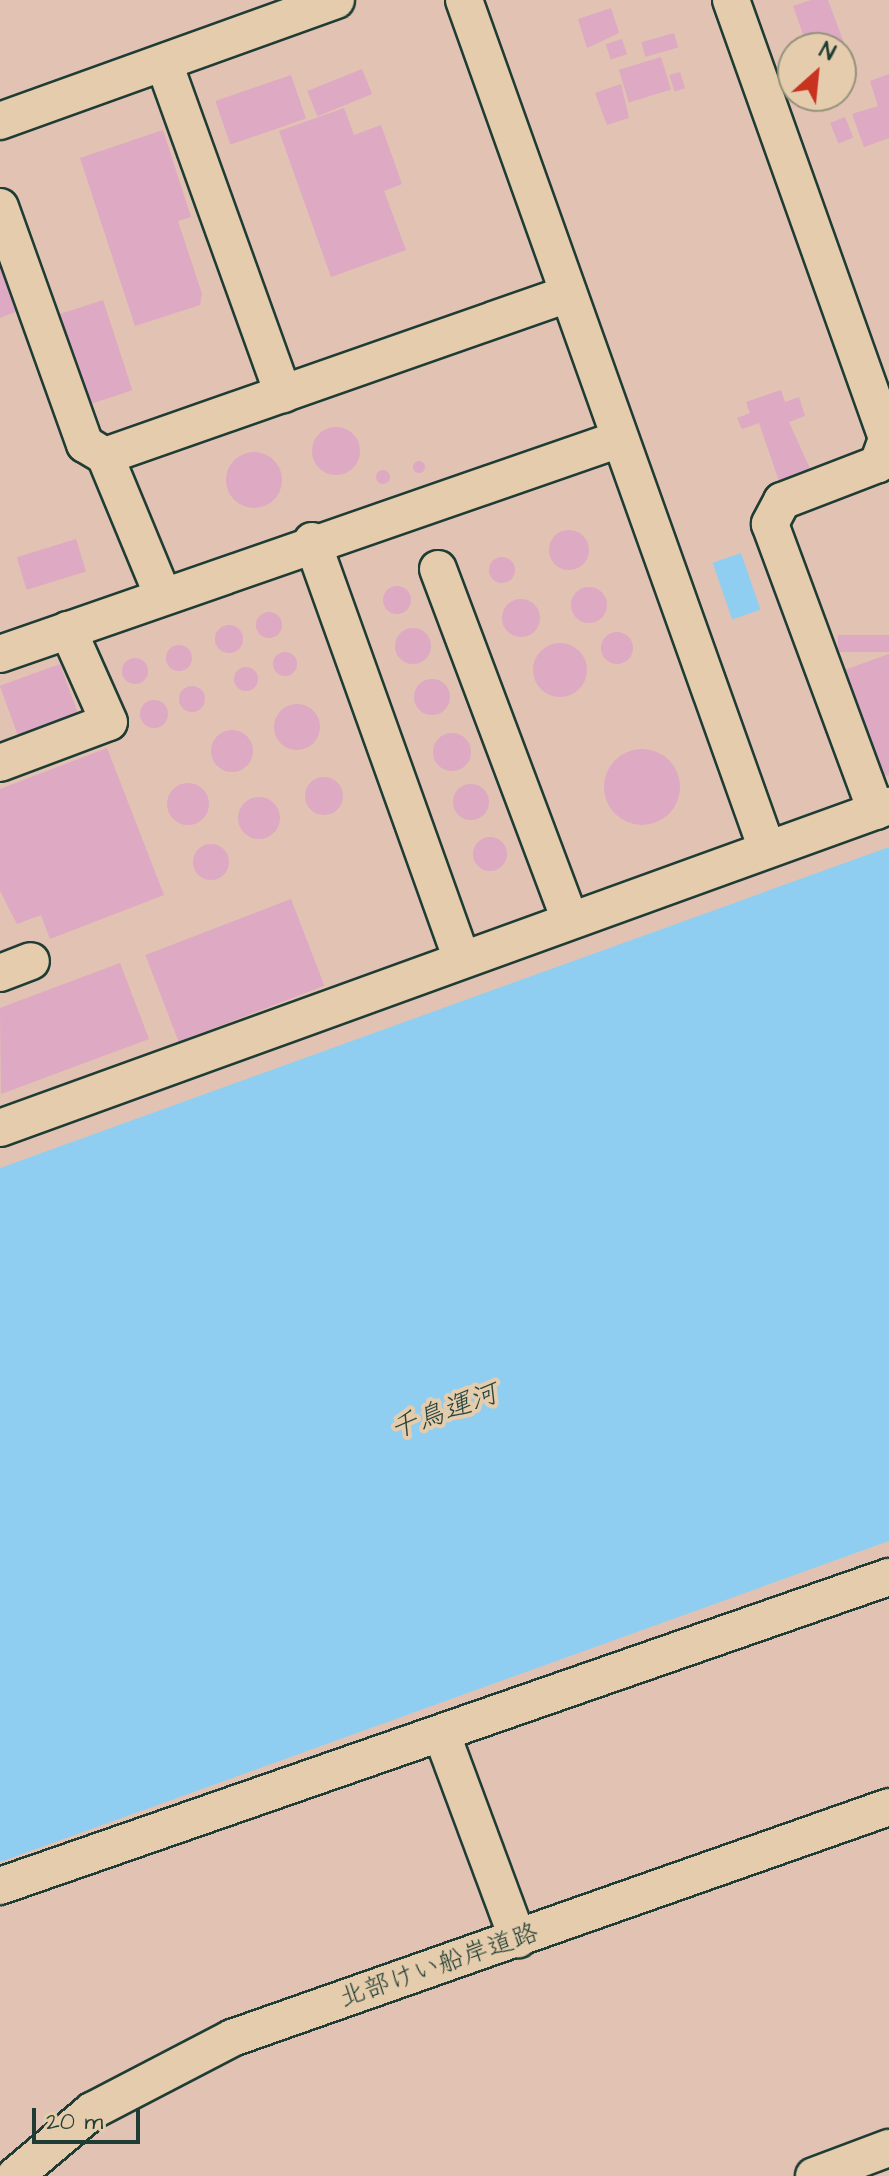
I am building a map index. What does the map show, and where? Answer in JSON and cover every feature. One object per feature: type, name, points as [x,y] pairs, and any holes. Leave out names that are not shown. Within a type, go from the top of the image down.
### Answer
[{"type":"street","points":[[0,121],[336,0]]},
{"type":"street","points":[[464,0],[767,849]]},
{"type":"street","points":[[0,1128],[883,808],[770,524],[782,501],[878,464],[887,439],[731,0]]},
{"type":"street","points":[[164,63],[283,394]]},
{"type":"street","points":[[0,207],[85,444],[105,456],[163,596]]},
{"type":"street","points":[[105,456],[568,294]]},
{"type":"street","points":[[0,654],[312,541],[619,439]]},
{"type":"street","points":[[312,541],[462,959]]},
{"type":"street","points":[[438,569],[570,920]]},
{"type":"street","points":[[0,763],[109,722],[68,630]]},
{"type":"street","points":[[0,1886],[442,1735],[889,1577]]},
{"type":"street","points":[[442,1735],[518,1939]]},
{"type":"street","name":"北部けい船岸道路","points":[[15,2176],[92,2111],[232,2038],[889,1807]]},
{"type":"street","points":[[814,2176],[889,2148]]},
{"type":"shaded area","points":[[0,0],[889,0],[889,847],[0,1168]]},
{"type":"shaded area","points":[[889,1541],[889,2176],[0,2176],[0,1862]]},
{"type":"water","points":[[741,553],[761,610],[732,619],[713,563]]},
{"type":"water","name":"千鳥運河","points":[[889,847],[889,1541],[0,1862],[0,1168]]},
{"type":"building","points":[[811,0],[828,0],[840,32],[802,32],[793,6]]},
{"type":"building","points":[[611,8],[619,33],[587,48],[578,19]]},
{"type":"building","points":[[674,33],[678,47],[645,57],[641,42]]},
{"type":"building","points":[[622,39],[627,54],[611,59],[606,44]]},
{"type":"building","points":[[661,57],[671,90],[629,102],[619,70]]},
{"type":"building","points":[[362,69],[372,94],[317,116],[307,91]]},
{"type":"building","points":[[680,72],[685,88],[674,91],[669,75]]},
{"type":"building","points":[[889,74],[889,138],[864,147],[852,114],[878,106],[870,81]]},
{"type":"building","points":[[291,75],[306,118],[230,145],[215,101]]},
{"type":"building","points":[[621,84],[629,118],[607,125],[595,93]]},
{"type":"building","points":[[344,108],[354,135],[381,125],[402,184],[384,191],[406,250],[331,277],[279,131]]},
{"type":"building","points":[[845,117],[853,137],[838,143],[830,123]]},
{"type":"building","points":[[163,130],[191,217],[178,221],[202,294],[200,305],[135,326],[80,158]]},
{"type":"building","points":[[0,263],[18,311],[0,318]]},
{"type":"building","points":[[103,300],[132,390],[86,405],[56,315]]},
{"type":"building","points":[[781,390],[785,402],[799,397],[805,416],[789,422],[812,473],[780,484],[759,423],[742,429],[737,418],[750,413],[746,402]]},
{"type":"building","points":[[336,427],[353,434],[360,451],[353,468],[336,475],[319,468],[312,451],[319,434]]},
{"type":"building","points":[[254,452],[273,461],[282,480],[273,499],[254,508],[235,499],[226,480],[235,461]]},
{"type":"building","points":[[419,461],[425,467],[419,473],[413,467]]},
{"type":"building","points":[[383,470],[390,477],[383,484],[376,477]]},
{"type":"building","points":[[569,530],[583,536],[589,550],[583,564],[569,570],[555,564],[549,550],[555,536]]},
{"type":"building","points":[[76,539],[86,572],[27,590],[17,557]]},
{"type":"building","points":[[502,557],[511,561],[515,570],[511,579],[502,583],[493,579],[489,570],[493,561]]},
{"type":"building","points":[[397,586],[407,590],[411,600],[407,610],[397,614],[387,610],[383,600],[387,590]]},
{"type":"building","points":[[589,587],[602,592],[607,605],[602,618],[589,623],[576,618],[571,605],[576,592]]},
{"type":"building","points":[[521,599],[534,605],[540,618],[534,631],[521,637],[508,631],[502,618],[508,605]]},
{"type":"building","points":[[269,612],[278,616],[282,625],[278,634],[269,638],[260,634],[256,625],[260,616]]},
{"type":"building","points":[[229,625],[239,629],[243,639],[239,649],[229,653],[219,649],[215,639],[219,629]]},
{"type":"building","points":[[413,628],[426,633],[431,646],[426,659],[413,664],[400,659],[395,646],[400,633]]},
{"type":"building","points":[[617,632],[628,637],[633,648],[628,659],[617,664],[606,659],[601,648],[606,637]]},
{"type":"building","points":[[838,635],[889,635],[889,652],[838,652]]},
{"type":"building","points":[[560,643],[571,645],[579,651],[585,659],[585,681],[579,689],[571,695],[560,697],[549,695],[541,689],[535,681],[533,670],[535,659],[541,651],[549,645]]},
{"type":"building","points":[[179,645],[188,649],[192,658],[188,667],[179,671],[170,667],[166,658],[170,649]]},
{"type":"building","points":[[285,652],[293,656],[297,664],[293,672],[285,676],[277,672],[273,664],[277,656]]},
{"type":"building","points":[[889,654],[889,775],[885,776],[839,672]]},
{"type":"building","points":[[135,658],[144,662],[148,671],[144,680],[135,684],[126,680],[122,671],[126,662]]},
{"type":"building","points":[[60,664],[78,714],[18,736],[0,686]]},
{"type":"building","points":[[246,667],[255,670],[258,679],[255,688],[246,691],[237,688],[234,679],[237,670]]},
{"type":"building","points":[[432,679],[444,685],[450,697],[444,709],[432,715],[420,709],[414,697],[420,685]]},
{"type":"building","points":[[192,686],[201,690],[205,699],[201,708],[192,712],[183,708],[179,699],[183,690]]},
{"type":"building","points":[[154,700],[164,704],[168,714],[164,724],[154,728],[144,724],[140,714],[144,704]]},
{"type":"building","points":[[297,704],[313,711],[320,727],[313,743],[297,750],[281,743],[274,727],[281,711]]},
{"type":"building","points":[[232,730],[247,736],[253,751],[247,766],[232,772],[217,766],[211,751],[217,736]]},
{"type":"building","points":[[452,733],[465,739],[471,752],[465,765],[452,771],[439,765],[433,752],[439,739]]},
{"type":"building","points":[[107,748],[164,895],[50,939],[41,915],[17,924],[0,891],[0,789]]},
{"type":"building","points":[[642,749],[657,752],[669,760],[677,772],[680,787],[677,802],[669,814],[657,822],[642,825],[627,822],[615,814],[607,802],[604,787],[607,772],[615,760],[627,752]]},
{"type":"building","points":[[324,777],[338,782],[343,796],[338,810],[324,815],[310,810],[305,796],[310,782]]},
{"type":"building","points":[[188,783],[203,789],[209,804],[203,819],[188,825],[173,819],[167,804],[173,789]]},
{"type":"building","points":[[471,784],[484,789],[489,802],[484,815],[471,820],[458,815],[453,802],[458,789]]},
{"type":"building","points":[[259,797],[274,803],[280,818],[274,833],[259,839],[244,833],[238,818],[244,803]]},
{"type":"building","points":[[490,837],[502,842],[507,854],[502,866],[490,871],[478,866],[473,854],[478,842]]},
{"type":"building","points":[[211,844],[224,849],[229,862],[224,875],[211,880],[198,875],[193,862],[198,849]]},
{"type":"building","points":[[291,899],[324,986],[179,1042],[145,955]]},
{"type":"building","points":[[120,963],[149,1039],[1,1094],[0,1008]]}]
